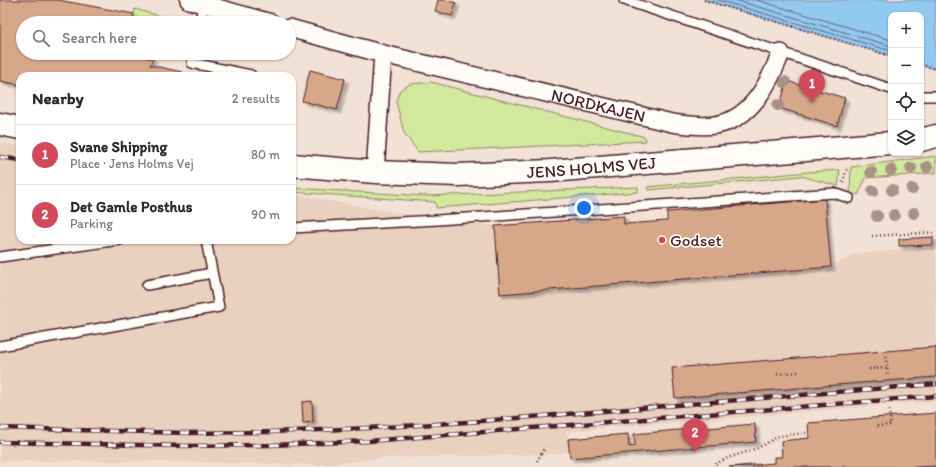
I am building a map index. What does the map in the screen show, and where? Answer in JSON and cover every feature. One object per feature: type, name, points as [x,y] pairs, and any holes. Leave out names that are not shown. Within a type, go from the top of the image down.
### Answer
[{"type":"main road","points":[[0,124],[16,127]]},
{"type":"main road","points":[[924,139],[936,136]]},
{"type":"main road","name":"JENS HOLMS VEJ","points":[[296,165],[375,172],[458,174],[550,171],[888,143]]},
{"type":"street","points":[[196,2],[246,16]]},
{"type":"street","name":"NORDKAJEN","points":[[296,30],[383,54],[672,123],[699,126],[716,125],[743,114],[760,95],[774,71],[781,53]]},
{"type":"street","points":[[375,172],[378,155],[383,54]]},
{"type":"lane","points":[[624,0],[888,88]]},
{"type":"lane","points":[[196,2],[199,16]]},
{"type":"lane","points":[[193,60],[192,63],[236,72]]},
{"type":"lane","points":[[924,96],[936,96]]},
{"type":"lane","points":[[296,228],[453,219],[834,193],[849,198]]},
{"type":"lane","points":[[0,256],[90,244]]},
{"type":"lane","points":[[0,346],[219,307],[207,244]]},
{"type":"lane","points":[[147,285],[212,274]]},
{"type":"path","points":[[704,0],[888,55]]},
{"type":"path","points":[[924,66],[936,69]]},
{"type":"path","points":[[838,194],[855,146]]},
{"type":"path","points":[[872,236],[936,232]]},
{"type":"path","points":[[886,357],[888,376]]},
{"type":"path","points":[[869,369],[887,368]]},
{"type":"path","points":[[777,374],[798,372]]},
{"type":"path","points":[[877,426],[891,425],[889,410]]},
{"type":"path","points":[[713,467],[717,463],[728,458],[758,448],[779,436],[806,433]]},
{"type":"path","points":[[537,461],[545,447]]},
{"type":"shaded area","points":[[0,143],[16,145],[16,244],[296,244],[296,195],[437,220],[495,226],[500,294],[831,267],[855,254],[936,247],[936,401],[567,431],[569,452],[557,454],[385,458],[319,465],[131,461],[0,461]]},
{"type":"green space","points":[[135,9],[160,16],[134,16]]},
{"type":"green space","points":[[431,82],[645,137],[646,141],[418,152],[404,133],[396,101],[400,90],[410,84]]},
{"type":"green space","points":[[936,156],[936,173],[866,178],[858,195],[850,193],[851,167]]},
{"type":"green space","points":[[840,170],[838,186],[801,176],[648,190],[647,187],[808,172]]},
{"type":"green space","points":[[638,187],[638,192],[436,208],[435,202],[296,192],[296,188],[427,196]]},
{"type":"water","points":[[704,0],[936,0],[936,69],[924,66],[924,12],[888,12],[888,55]]},
{"type":"building","points":[[0,0],[58,0],[134,14],[134,16],[16,16],[16,60],[153,60],[150,65],[182,72],[16,72],[16,84],[0,81]]},
{"type":"building","points":[[438,0],[446,0],[456,3],[452,16],[435,11]]},
{"type":"building","points":[[310,70],[345,79],[337,110],[302,101]]},
{"type":"building","points":[[787,81],[845,98],[837,126],[779,108]]},
{"type":"building","name":"Godset","points":[[825,199],[831,267],[500,294],[495,226],[624,216],[624,224],[667,221],[667,212]]},
{"type":"building","points":[[933,237],[933,245],[899,246],[899,239]]},
{"type":"building","points":[[936,347],[936,377],[675,398],[672,368]]},
{"type":"building","points":[[312,401],[313,422],[303,423],[302,402]]},
{"type":"building","points":[[936,413],[936,466],[729,467],[774,463],[774,457],[782,457],[781,441],[809,438],[808,423]]},
{"type":"building","points":[[755,424],[756,442],[570,458],[568,439],[628,434],[629,447],[635,446],[634,434],[689,429],[690,442],[696,441],[695,429]]},
{"type":"railway","points":[[0,157],[16,159]]},
{"type":"railway","points":[[0,428],[187,433],[271,432],[369,428],[468,422],[936,384]]},
{"type":"railway","points":[[0,442],[187,446],[271,445],[369,441],[936,396]]},
{"type":"place","name":"Svane Shipping","points":[[812,103]]},
{"type":"place","name":"Godset","points":[[662,240]]},
{"type":"place","name":"Det Gamle Posthus","points":[[695,452]]}]
